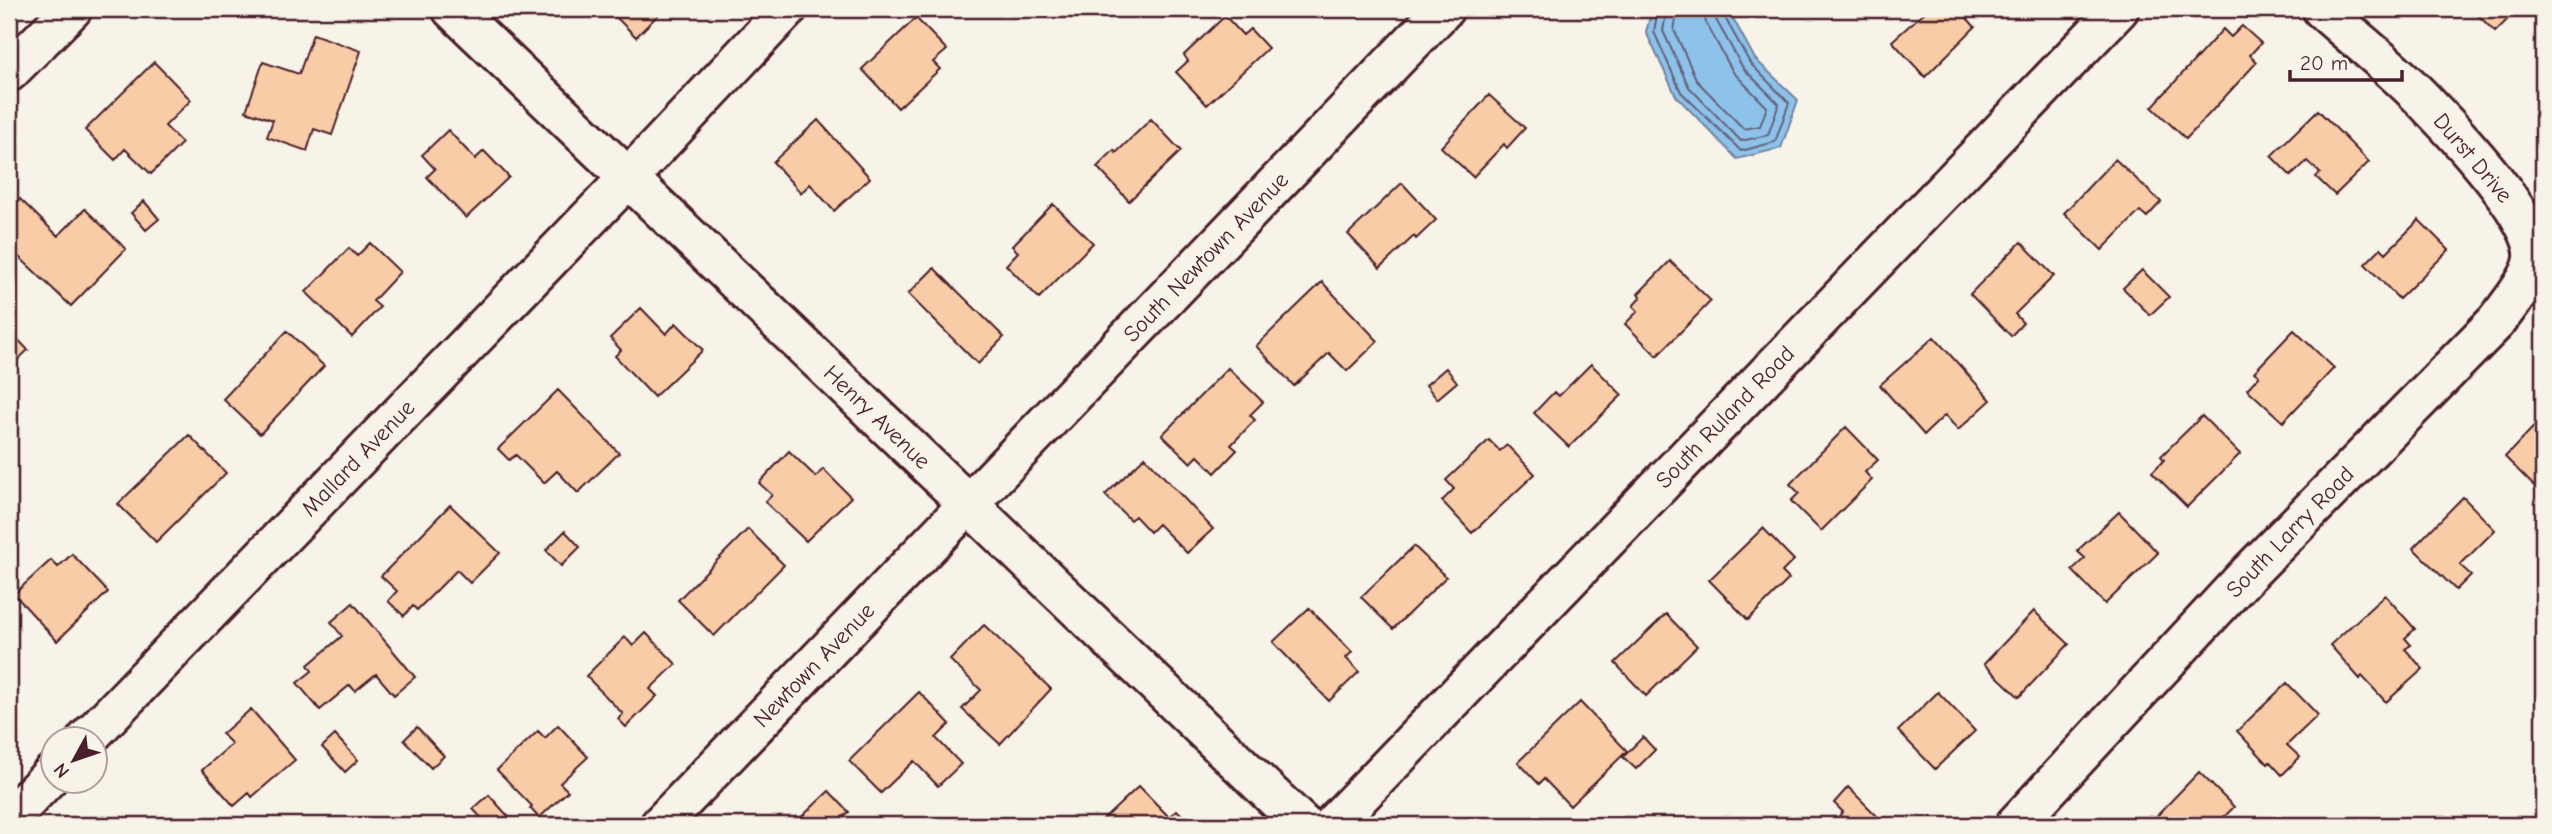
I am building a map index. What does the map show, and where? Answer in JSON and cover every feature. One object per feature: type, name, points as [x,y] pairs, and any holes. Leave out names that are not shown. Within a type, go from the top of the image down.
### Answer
[{"type":"street","points":[[9,72],[72,9]]},
{"type":"street","name":"Henry Avenue","points":[[452,9],[1303,825]]},
{"type":"street","name":"Mallard Avenue","points":[[100,726],[629,177],[787,9]]},
{"type":"street","name":"South Newtown Avenue","points":[[968,504],[1444,9]]},
{"type":"street","name":"South Ruland Road","points":[[1332,825],[2119,9]]},
{"type":"street","name":"Durst Drive","points":[[2322,9],[2428,104],[2498,185],[2527,226]]},
{"type":"street","name":"South Larry Road","points":[[2015,825],[2247,575],[2497,322],[2521,289],[2534,258],[2527,226]]},
{"type":"street","name":"Newtown Avenue","points":[[660,825],[968,504]]},
{"type":"street","points":[[9,819],[38,789]]},
{"type":"water","points":[[1652,9],[1728,9],[1755,59],[1798,100],[1781,148],[1737,159],[1676,96],[1646,32]]},
{"type":"building","points":[[608,9],[664,9],[636,37]]},
{"type":"building","points":[[1928,9],[1959,9],[1975,27],[1925,77],[1892,41]]},
{"type":"building","points":[[2472,9],[2518,9],[2495,32]]},
{"type":"building","points":[[1225,16],[1243,35],[1250,29],[1268,48],[1207,105],[1176,72],[1188,61],[1184,55]]},
{"type":"building","points":[[916,18],[947,50],[933,62],[940,69],[898,108],[862,69]]},
{"type":"building","points":[[2242,26],[2261,43],[2250,55],[2257,62],[2186,139],[2152,107],[2223,29],[2231,37]]},
{"type":"building","points":[[313,34],[361,51],[332,135],[314,129],[307,151],[267,137],[273,120],[246,111],[263,62],[299,74]]},
{"type":"building","points":[[154,62],[191,100],[165,126],[182,143],[151,174],[125,149],[115,160],[85,130]]},
{"type":"building","points":[[1489,95],[1525,128],[1507,148],[1504,144],[1473,177],[1441,147]]},
{"type":"building","points":[[2318,110],[2369,162],[2335,195],[2316,177],[2320,173],[2307,161],[2291,176],[2271,156]]},
{"type":"building","points":[[1151,119],[1181,151],[1129,201],[1097,167],[1114,150],[1116,153]]},
{"type":"building","points":[[818,120],[870,178],[834,211],[810,184],[801,193],[773,162]]},
{"type":"building","points":[[448,130],[475,159],[484,151],[509,177],[466,218],[427,177],[435,169],[422,155]]},
{"type":"building","points":[[2115,159],[2161,202],[2147,217],[2140,211],[2102,250],[2064,213]]},
{"type":"building","points":[[1402,183],[1436,220],[1416,239],[1414,236],[1380,268],[1348,234]]},
{"type":"building","points":[[20,199],[58,236],[85,209],[126,249],[71,306],[18,256],[14,261],[9,256],[9,211]]},
{"type":"building","points":[[144,201],[159,219],[146,230],[131,213]]},
{"type":"building","points":[[1053,204],[1093,243],[1039,298],[1006,265],[1018,252],[1012,246]]},
{"type":"building","points":[[2419,220],[2449,250],[2399,299],[2365,264],[2381,248],[2386,253]]},
{"type":"building","points":[[2021,242],[2054,276],[2015,314],[2023,323],[2011,336],[1970,294]]},
{"type":"building","points":[[370,243],[400,272],[373,301],[380,307],[352,337],[306,292],[349,248],[357,256]]},
{"type":"building","points":[[1670,261],[1711,301],[1657,356],[1625,324],[1638,311],[1633,306],[1641,297],[1638,294]]},
{"type":"building","points":[[934,268],[1004,337],[978,364],[908,294]]},
{"type":"building","points":[[2142,270],[2169,297],[2150,315],[2123,288]]},
{"type":"building","points":[[1322,282],[1378,341],[1347,371],[1329,353],[1294,386],[1256,346]]},
{"type":"building","points":[[641,308],[666,334],[676,323],[703,350],[654,397],[615,356],[621,350],[610,338]]},
{"type":"building","points":[[9,330],[28,350],[9,368]]},
{"type":"building","points":[[2294,330],[2334,368],[2283,422],[2247,389],[2259,376],[2254,372]]},
{"type":"building","points":[[287,331],[324,366],[260,434],[223,399]]},
{"type":"building","points":[[1934,337],[1991,400],[1958,430],[1945,415],[1924,435],[1880,385]]},
{"type":"building","points":[[1591,364],[1622,395],[1569,447],[1534,413],[1554,392],[1559,396]]},
{"type":"building","points":[[1228,368],[1263,402],[1250,415],[1255,420],[1231,445],[1237,450],[1215,473],[1198,456],[1191,463],[1162,435]]},
{"type":"building","points":[[1446,368],[1457,382],[1437,399],[1426,385]]},
{"type":"building","points":[[558,390],[619,453],[578,493],[557,471],[544,483],[516,455],[509,460],[498,449]]},
{"type":"building","points":[[2202,416],[2240,454],[2187,507],[2152,472],[2164,460],[2161,456]]},
{"type":"building","points":[[2543,417],[2543,492],[2542,494],[2505,457]]},
{"type":"building","points":[[1846,427],[1878,460],[1865,472],[1872,480],[1821,531],[1791,501],[1799,493],[1790,484]]},
{"type":"building","points":[[189,435],[226,473],[156,542],[118,504]]},
{"type":"building","points":[[1489,440],[1500,451],[1507,445],[1535,474],[1472,533],[1442,501],[1454,489],[1446,480]]},
{"type":"building","points":[[789,451],[816,477],[823,469],[851,497],[806,541],[765,502],[772,495],[759,483]]},
{"type":"building","points":[[1145,457],[1213,529],[1187,553],[1158,524],[1150,532],[1135,516],[1130,520],[1105,495]]},
{"type":"building","points":[[2463,497],[2495,530],[2460,565],[2471,575],[2456,590],[2413,548]]},
{"type":"building","points":[[450,505],[500,553],[470,583],[457,570],[417,610],[413,606],[404,616],[388,601],[397,591],[381,576]]},
{"type":"building","points":[[2119,512],[2158,553],[2105,604],[2072,570],[2085,558],[2077,551]]},
{"type":"building","points":[[1763,528],[1794,560],[1782,572],[1789,579],[1748,620],[1709,580]]},
{"type":"building","points":[[748,529],[784,565],[714,636],[678,600]]},
{"type":"building","points":[[565,531],[580,547],[561,566],[546,550]]},
{"type":"building","points":[[1414,546],[1446,577],[1393,629],[1361,597]]},
{"type":"building","points":[[72,554],[108,592],[57,641],[14,594],[51,560],[58,567]]},
{"type":"building","points":[[2385,595],[2415,629],[2405,638],[2411,645],[2405,649],[2423,669],[2386,702],[2362,676],[2360,679],[2330,645]]},
{"type":"building","points":[[353,603],[415,677],[394,695],[376,674],[355,691],[350,685],[320,710],[297,683],[312,671],[308,665],[342,636],[331,622]]},
{"type":"building","points":[[1309,608],[1352,652],[1346,658],[1359,672],[1329,701],[1273,642]]},
{"type":"building","points":[[2034,611],[2069,644],[2019,697],[1984,664]]},
{"type":"building","points":[[1666,614],[1697,646],[1646,696],[1615,663]]},
{"type":"building","points":[[984,625],[1051,689],[1000,744],[962,709],[981,690],[950,660]]},
{"type":"building","points":[[646,633],[676,664],[650,689],[657,696],[626,727],[618,719],[623,714],[586,676],[625,637],[633,646]]},
{"type":"building","points":[[2287,683],[2318,715],[2287,745],[2300,757],[2282,775],[2237,731]]},
{"type":"building","points":[[919,692],[950,724],[936,738],[961,764],[938,786],[914,761],[881,793],[849,761]]},
{"type":"building","points":[[1938,692],[1975,731],[1935,769],[1898,731]]},
{"type":"building","points":[[1580,702],[1627,751],[1570,806],[1544,779],[1539,784],[1518,762]]},
{"type":"building","points":[[251,709],[295,760],[252,797],[249,793],[234,806],[202,770],[232,744],[222,734]]},
{"type":"building","points":[[558,725],[588,757],[560,783],[568,791],[539,818],[530,808],[532,806],[497,770],[538,731],[545,738]]},
{"type":"building","points":[[417,727],[444,756],[431,768],[404,740]]},
{"type":"building","points":[[335,735],[358,760],[345,772],[322,747]]},
{"type":"building","points":[[1643,737],[1655,750],[1636,769],[1623,757]]},
{"type":"building","points":[[2199,772],[2234,807],[2216,825],[2148,825]]},
{"type":"building","points":[[1139,786],[1169,817],[1177,810],[1192,825],[1110,825],[1104,819]]},
{"type":"building","points":[[1848,787],[1886,825],[1831,825],[1843,812],[1834,803]]},
{"type":"building","points":[[829,791],[849,812],[841,819],[847,825],[793,825]]},
{"type":"building","points":[[489,795],[514,825],[488,825],[473,809]]}]
